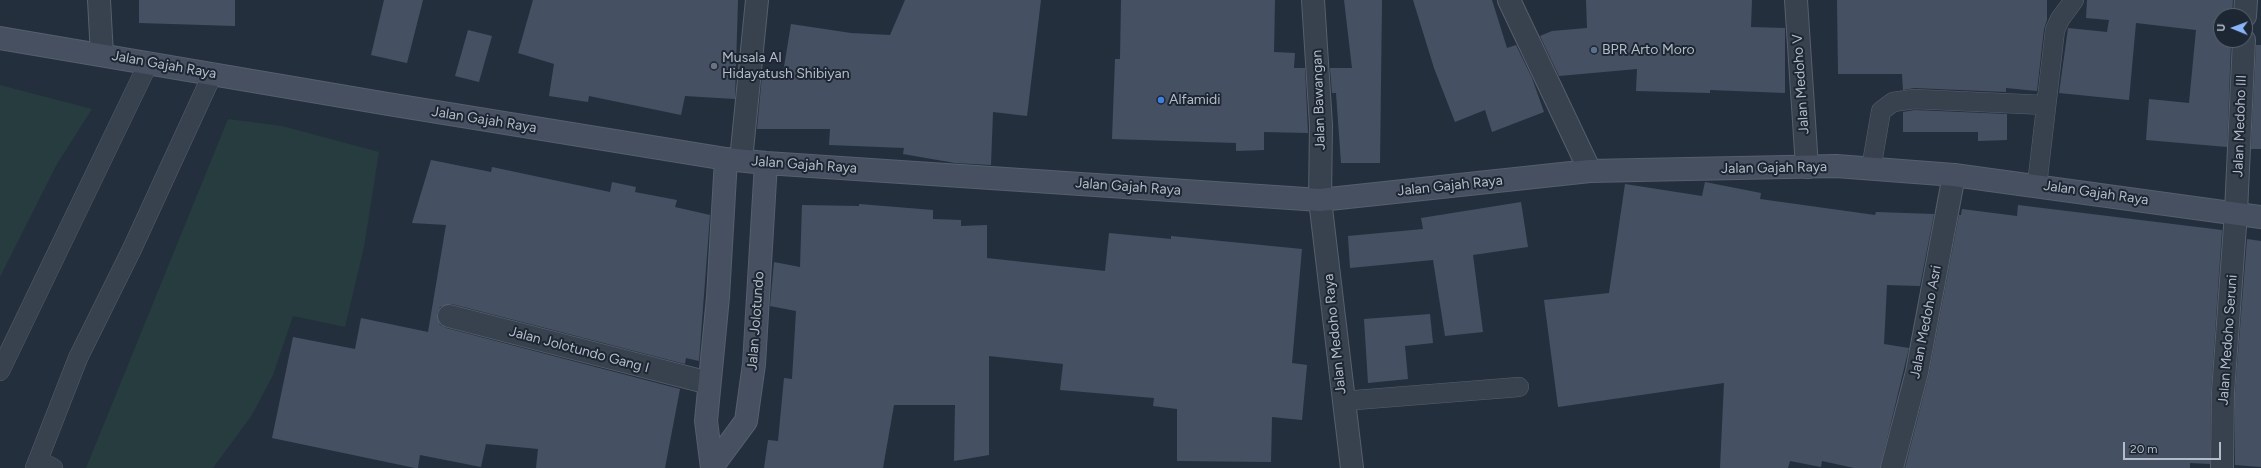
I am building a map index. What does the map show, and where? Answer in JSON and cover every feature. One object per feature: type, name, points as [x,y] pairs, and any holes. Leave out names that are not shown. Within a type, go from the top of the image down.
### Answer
[{"type":"main road","name":"Jalan Gajah Raya","points":[[0,38],[734,160],[766,163],[1320,200],[1590,171],[1836,166],[1954,175],[2236,212],[2261,217]]},
{"type":"main road","name":"Jalan Jolotundo","points":[[712,468],[706,421],[718,297],[734,160]]},
{"type":"main road","name":"Jalan Jolotundo","points":[[712,468],[746,421],[754,364],[766,163]]},
{"type":"street","points":[[99,0],[102,55]]},
{"type":"street","points":[[734,160],[757,0]]},
{"type":"street","name":"Jalan Bawangan","points":[[1313,0],[1321,125],[1320,200]]},
{"type":"street","points":[[1509,0],[1590,171]]},
{"type":"street","name":"Jalan Medoho V","points":[[1796,0],[1807,167]]},
{"type":"street","name":"Jalan Medoho III","points":[[2236,212],[2244,48]]},
{"type":"street","name":"Jalan Medoho Asri","points":[[1892,468],[1917,372],[1954,175]]},
{"type":"street","name":"Jalan Medoho Raya","points":[[1320,200],[1342,401],[1352,468]]},
{"type":"street","name":"Jalan Medoho Seruni","points":[[2222,468],[2224,392],[2236,212]]},
{"type":"street","name":"Jalan Jolotundo Gang I","points":[[449,316],[709,383]]},
{"type":"lane","points":[[2037,185],[2055,30],[2060,19],[2074,0]]},
{"type":"lane","points":[[0,371],[149,62]]},
{"type":"lane","points":[[42,465],[78,358],[132,249],[213,74]]},
{"type":"lane","points":[[1871,169],[1881,111],[1893,102],[1914,99],[2045,106]]},
{"type":"lane","points":[[1342,401],[1519,387]]},
{"type":"green space","points":[[0,85],[92,109],[57,164],[0,277]]},
{"type":"green space","points":[[228,119],[282,126],[379,152],[364,247],[345,327],[293,316],[273,375],[252,415],[213,468],[86,468]]},
{"type":"building","points":[[139,0],[235,0],[235,26],[139,23]]},
{"type":"building","points":[[384,0],[423,0],[407,63],[371,55]]},
{"type":"building","points":[[533,0],[738,0],[735,99],[685,96],[681,115],[589,96],[588,102],[549,96],[554,64],[518,53]]},
{"type":"building","points":[[905,0],[1041,0],[1027,116],[993,112],[991,165],[955,163],[903,154],[904,148],[829,145],[830,129],[757,129],[762,76],[783,73],[791,24],[851,33],[890,35]]},
{"type":"building","points":[[1121,0],[1275,0],[1274,52],[1295,53],[1294,68],[1305,68],[1308,133],[1264,132],[1264,150],[1236,151],[1236,143],[1112,139],[1115,59],[1120,59]]},
{"type":"building","points":[[1344,0],[1382,0],[1380,163],[1341,163],[1336,93],[1332,93],[1330,68],[1352,68]]},
{"type":"building","points":[[1413,0],[1492,0],[1507,48],[1516,45],[1532,78],[1544,112],[1492,132],[1485,110],[1455,122],[1434,68]]},
{"type":"building","points":[[1586,0],[1752,0],[1751,27],[1785,28],[1785,93],[1710,90],[1710,93],[1636,91],[1637,69],[1559,76],[1540,36],[1552,31],[1587,28]]},
{"type":"building","points":[[1837,0],[2047,0],[2047,20],[2044,29],[2037,91],[2006,88],[2006,92],[1914,88],[1903,90],[1902,74],[1838,74]]},
{"type":"building","points":[[2087,0],[2233,0],[2232,8],[2213,8],[2213,48],[2231,48],[2227,147],[2146,140],[2149,99],[2189,103],[2196,30],[2136,23],[2129,100],[2059,93],[2068,28],[2107,32],[2109,20],[2086,18]]},
{"type":"building","points":[[468,30],[492,36],[479,82],[455,76]]},
{"type":"building","points":[[2256,45],[2261,45],[2261,149],[2251,149]]},
{"type":"building","points":[[1915,110],[2007,114],[2007,140],[1978,141],[1978,132],[1903,132],[1903,112]]},
{"type":"building","points":[[431,160],[491,172],[492,167],[610,192],[612,182],[636,187],[635,192],[677,200],[675,207],[710,215],[699,361],[686,358],[685,364],[452,304],[440,307],[437,313],[440,325],[446,328],[680,389],[665,468],[536,468],[538,449],[486,444],[481,467],[420,455],[418,468],[415,468],[272,438],[293,337],[355,349],[361,318],[428,332],[446,225],[412,223]]},
{"type":"building","points":[[1705,182],[1761,193],[1760,199],[1875,215],[1876,212],[1934,214],[1920,286],[1887,285],[1884,344],[1909,348],[1880,468],[1854,468],[1822,461],[1821,467],[1790,461],[1788,468],[1720,468],[1724,383],[1558,407],[1544,300],[1609,293],[1625,184],[1702,196]]},
{"type":"building","points":[[1521,202],[1528,247],[1473,255],[1483,332],[1445,336],[1433,260],[1350,268],[1348,236],[1423,229],[1421,218]]},
{"type":"building","points":[[859,204],[933,210],[933,219],[961,220],[961,226],[987,225],[987,258],[1105,271],[1109,233],[1171,239],[1171,236],[1302,249],[1292,363],[1307,365],[1302,420],[1272,417],[1271,462],[1177,461],[1177,409],[1153,406],[1154,398],[1060,390],[1063,364],[989,356],[989,455],[954,461],[955,405],[894,405],[883,468],[764,468],[768,440],[778,441],[784,378],[792,379],[796,311],[770,306],[774,262],[800,267],[802,205],[859,206]]},
{"type":"building","points":[[2018,205],[2222,230],[2211,391],[2210,464],[2190,463],[2190,468],[1905,468],[1929,374],[1959,215],[1961,215],[1962,209],[2017,216]]},
{"type":"building","points":[[2247,239],[2261,241],[2261,467],[2235,465],[2235,393]]},
{"type":"building","points":[[1430,314],[1433,343],[1405,346],[1408,379],[1368,383],[1364,319]]},
{"type":"place","name":"BPR Arto Moro","points":[[1594,50]]},
{"type":"place","name":"Musala Al Hidayatush Shibiyan","points":[[714,66]]},
{"type":"place","name":"Alfamidi","points":[[1161,100]]}]
